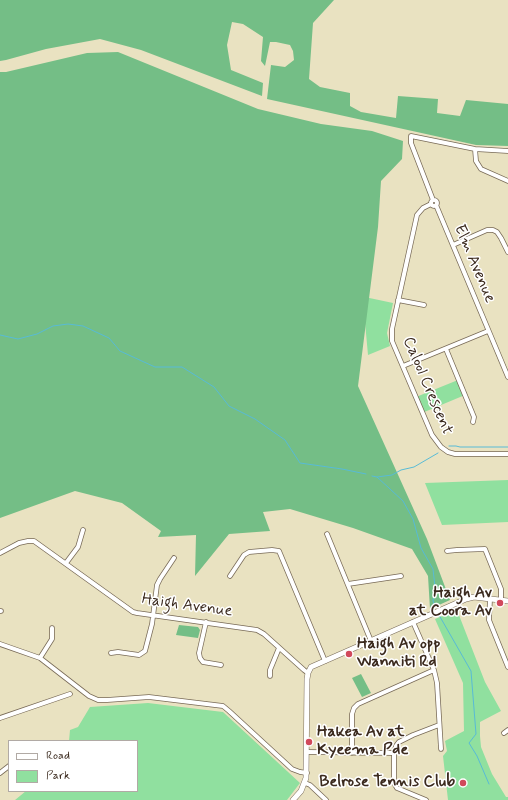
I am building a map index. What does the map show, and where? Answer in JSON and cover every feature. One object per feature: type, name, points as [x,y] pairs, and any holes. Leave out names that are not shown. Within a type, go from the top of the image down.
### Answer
[{"type":"street","name":"Elm Avenue","points":[[475,149],[412,136],[411,143],[434,203],[508,377]]},
{"type":"street","points":[[508,151],[475,149],[476,161],[481,169],[508,181]]},
{"type":"street","name":"Calool Crescent","points":[[434,203],[423,208],[417,214],[392,329],[392,341],[432,435],[441,448],[455,454],[508,454]]},
{"type":"street","points":[[453,245],[487,230],[497,232],[506,243],[508,252]]},
{"type":"street","points":[[398,300],[424,305]]},
{"type":"street","points":[[403,366],[488,331]]},
{"type":"street","points":[[446,349],[474,417],[473,422]]},
{"type":"street","points":[[66,563],[78,547],[83,530]]},
{"type":"street","points":[[327,534],[371,641]]},
{"type":"street","name":"Haigh Avenue","points":[[0,553],[28,540],[34,541],[133,612],[257,630],[264,634],[308,673]]},
{"type":"street","points":[[447,551],[485,549],[501,590],[500,600]]},
{"type":"street","points":[[230,576],[244,555],[249,552],[272,550],[279,552],[325,661]]},
{"type":"street","points":[[111,653],[118,652],[139,655],[145,651],[153,615],[157,585],[174,558]]},
{"type":"street","points":[[348,584],[401,576]]},
{"type":"street","points":[[293,800],[301,791],[305,783],[307,773],[308,673],[311,667],[471,597],[508,601]]},
{"type":"street","points":[[490,599],[489,620],[508,667]]},
{"type":"street","points":[[206,622],[199,654],[200,658],[203,662],[221,664]]},
{"type":"street","points":[[413,622],[434,670],[437,683],[440,749]]},
{"type":"street","points":[[40,658],[52,640],[52,628]]},
{"type":"street","points":[[0,644],[40,658],[89,696],[98,700],[149,697],[223,706],[292,769],[307,773]]},
{"type":"street","points":[[270,676],[270,670],[279,648]]},
{"type":"street","points":[[352,753],[352,714],[354,708],[358,704],[434,670]]},
{"type":"street","points":[[0,718],[70,694]]},
{"type":"street","points":[[426,800],[397,788],[394,783],[394,753],[396,746],[400,742],[412,735],[439,725]]},
{"type":"street","points":[[307,752],[394,753]]},
{"type":"street","points":[[0,774],[8,767]]},
{"type":"street","points":[[305,783],[310,785],[326,800]]},
{"type":"green space","points":[[0,0],[334,0],[313,23],[309,79],[320,87],[350,93],[350,106],[361,112],[396,118],[398,96],[438,99],[437,113],[460,116],[466,100],[508,104],[508,146],[476,145],[267,99],[271,65],[285,67],[294,60],[293,51],[290,45],[270,42],[265,66],[261,61],[263,37],[243,24],[232,22],[227,45],[231,70],[263,83],[262,96],[141,50],[100,39],[46,49],[0,61]]},
{"type":"green space","points":[[118,52],[258,109],[321,124],[372,131],[403,141],[402,159],[381,181],[378,227],[358,386],[427,539],[450,600],[430,609],[428,576],[412,549],[353,528],[290,509],[263,512],[270,531],[229,534],[195,576],[196,535],[158,537],[161,531],[122,503],[75,491],[0,518],[0,72],[6,72],[87,53]]},
{"type":"green space","points":[[360,296],[393,303],[387,333],[390,346],[368,355],[365,322]]},
{"type":"green space","points":[[458,380],[465,395],[422,413],[416,397]]},
{"type":"green space","points":[[508,480],[508,522],[442,525],[425,483]]},
{"type":"green space","points":[[457,610],[485,682],[501,711],[480,722],[480,736],[481,747],[492,774],[506,797],[508,797],[508,800],[448,800],[443,756],[447,751],[445,741],[464,731],[463,683],[435,619]]},
{"type":"green space","points":[[179,625],[198,627],[200,630],[198,638],[176,635]]},
{"type":"green space","points":[[361,674],[371,693],[362,697],[352,678]]},
{"type":"green space","points":[[148,703],[223,712],[300,783],[287,800],[15,800],[25,792],[138,792],[138,740],[69,740],[70,730],[78,727],[90,707]]},
{"type":"waterway","points":[[0,335],[18,339],[37,334],[53,326],[68,324],[83,326],[109,338],[120,351],[155,367],[182,367],[214,387],[229,406],[255,419],[285,440],[300,463],[366,474]]},
{"type":"waterway","points":[[449,446],[508,447]]},
{"type":"waterway","points":[[377,477],[392,475],[401,470],[414,467],[438,453]]},
{"type":"waterway","points":[[372,476],[377,477],[403,501],[413,519],[421,548],[433,569],[435,587],[433,601],[435,606]]},
{"type":"waterway","points":[[439,615],[471,671],[476,734],[469,743],[477,756],[489,784]]},
{"type":"place","name":"Haigh Av at Coora Av","points":[[500,603]]},
{"type":"place","name":"Haigh Av opp Wanniti Rd","points":[[349,654]]},
{"type":"place","name":"Hakea Av at Kyeema Pde","points":[[309,742]]},
{"type":"place","name":"Belrose Tennis Club","points":[[463,783]]}]
